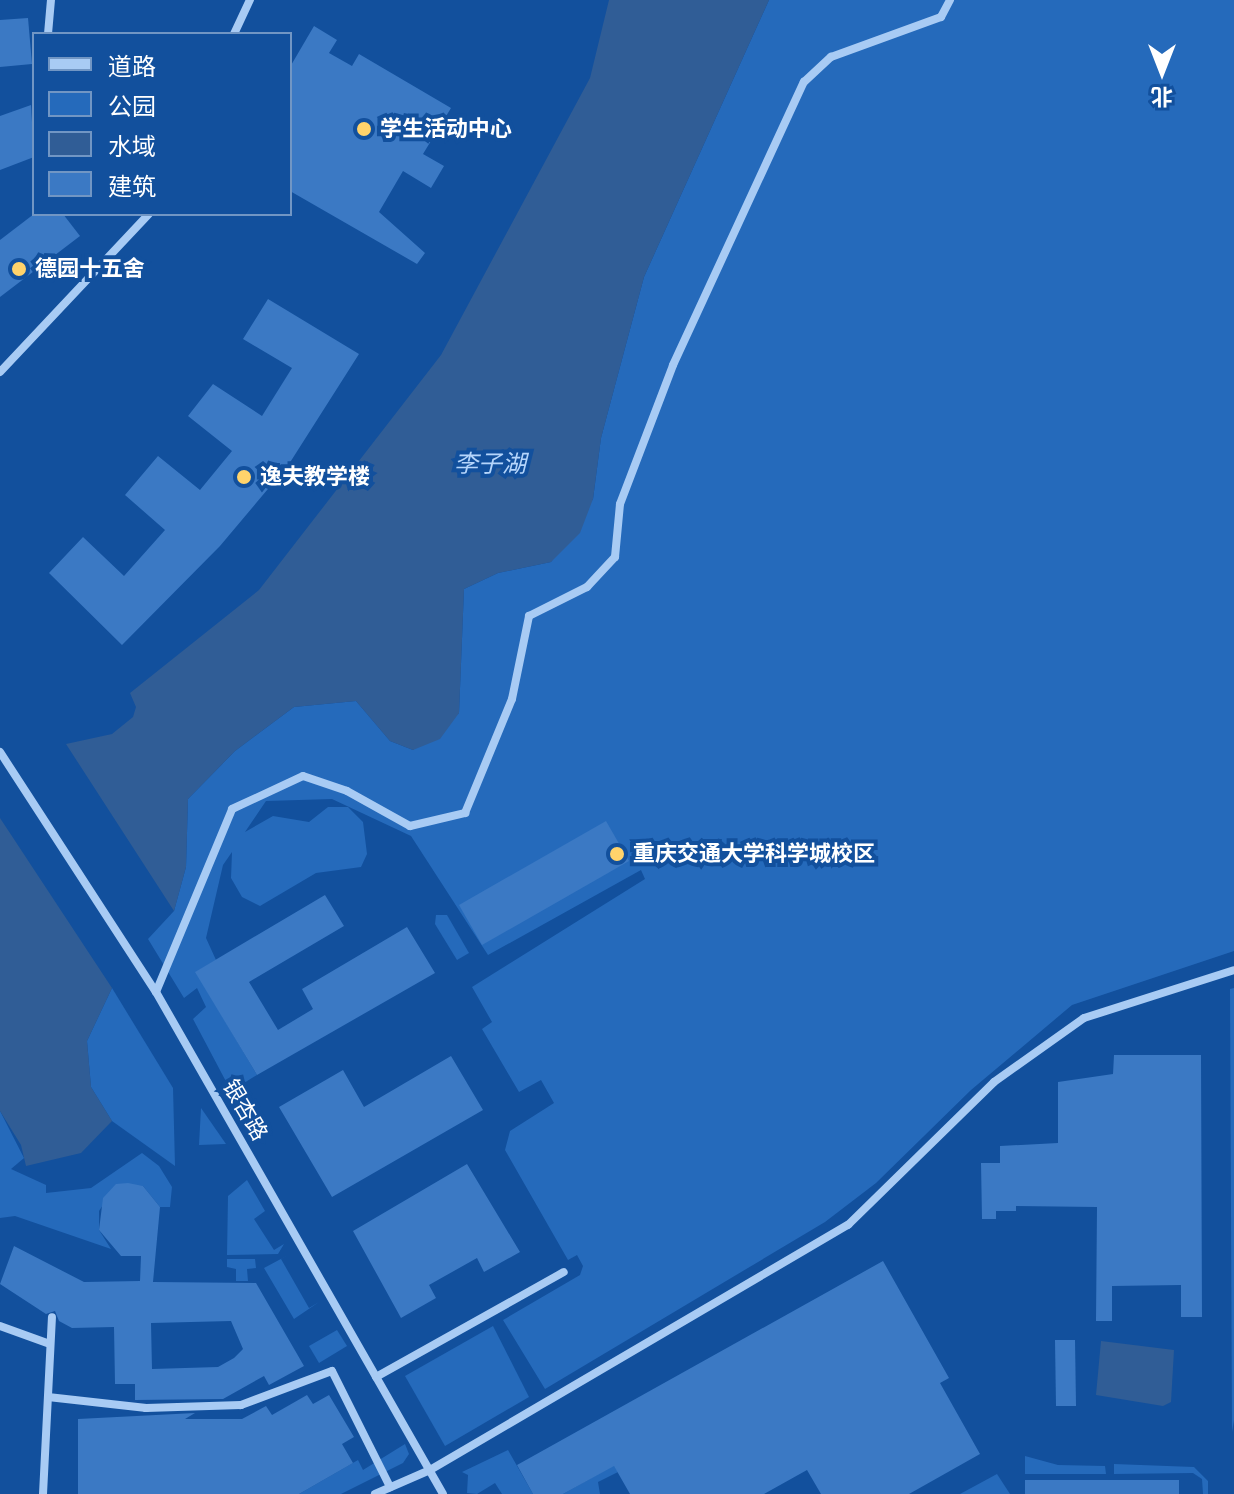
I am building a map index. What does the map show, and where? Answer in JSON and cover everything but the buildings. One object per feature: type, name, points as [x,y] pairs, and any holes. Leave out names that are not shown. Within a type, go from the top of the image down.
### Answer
[{"type":"street","points":[[48,32],[51,0]]},
{"type":"street","points":[[235,32],[250,0]]},
{"type":"street","points":[[156,992],[232,809],[303,776],[347,791],[410,826],[465,813],[512,699],[529,616],[587,587],[615,557],[620,504],[673,365],[804,82],[831,57],[941,17],[950,0]]},
{"type":"street","points":[[0,372],[147,216]]},
{"type":"street","name":"银杏路","points":[[0,752],[156,992],[443,1494]]},
{"type":"street","points":[[375,1494],[430,1470],[848,1225],[994,1082],[1084,1018],[1234,970]]},
{"type":"street","points":[[376,1377],[564,1272]]},
{"type":"street","points":[[43,1494],[52,1317]]},
{"type":"street","points":[[0,1326],[50,1344]]},
{"type":"street","points":[[48,1397],[146,1408],[241,1405],[332,1371],[390,1487]]},
{"type":"green space","points":[[769,0],[1234,0],[1234,951],[1072,1005],[971,1090],[876,1183],[825,1222],[545,1389],[503,1320],[580,1275],[583,1266],[577,1255],[568,1260],[505,1150],[510,1131],[554,1103],[541,1080],[519,1092],[482,1029],[492,1022],[472,987],[645,879],[641,870],[488,955],[411,836],[332,799],[266,801],[245,832],[273,816],[309,822],[328,807],[348,807],[363,822],[367,854],[361,867],[316,873],[260,906],[242,897],[231,878],[232,852],[223,865],[206,938],[216,960],[196,972],[257,1075],[231,1091],[193,1019],[206,1007],[197,988],[184,998],[148,939],[174,911],[186,867],[188,799],[235,751],[294,707],[356,701],[390,741],[413,750],[459,713],[464,589],[498,573],[551,562],[593,499],[601,438],[644,277]]},
{"type":"green space","points":[[436,915],[447,915],[469,953],[457,960],[435,924]]},
{"type":"green space","points":[[112,988],[173,1088],[175,1166],[112,1121],[91,1087],[87,1041]]},
{"type":"green space","points":[[1234,988],[1234,1420],[1232,1432],[1230,989]]},
{"type":"green space","points":[[201,1108],[226,1144],[199,1145]]},
{"type":"green space","points":[[0,1111],[24,1158],[11,1169],[46,1185],[46,1193],[91,1188],[142,1153],[159,1166],[172,1187],[170,1207],[160,1207],[143,1186],[116,1185],[99,1211],[99,1230],[111,1249],[15,1216],[0,1218]]},
{"type":"green space","points":[[247,1180],[265,1211],[254,1219],[274,1250],[284,1244],[278,1254],[227,1255],[228,1196]]},
{"type":"green space","points":[[292,1253],[281,1259],[309,1308],[319,1302],[294,1319],[264,1268]]},
{"type":"green space","points":[[227,1259],[255,1259],[256,1268],[247,1269],[248,1281],[236,1281],[236,1269],[227,1267]]},
{"type":"green space","points":[[493,1326],[529,1397],[445,1446],[405,1376]]},
{"type":"green space","points":[[337,1330],[347,1346],[319,1363],[309,1346]]},
{"type":"green space","points":[[405,1444],[409,1454],[403,1463],[341,1494],[299,1494],[358,1460],[363,1470]]},
{"type":"green space","points":[[508,1450],[533,1494],[502,1494],[495,1483],[477,1494],[467,1493],[468,1475],[462,1472]]},
{"type":"green space","points":[[1025,1456],[1058,1465],[1105,1466],[1106,1474],[1025,1474]]},
{"type":"green space","points":[[1114,1464],[1194,1467],[1208,1481],[1208,1494],[1203,1494],[1202,1479],[1193,1473],[1114,1474]]},
{"type":"green space","points":[[614,1465],[618,1472],[598,1482],[600,1494],[563,1494]]},
{"type":"green space","points":[[997,1474],[1010,1494],[960,1494]]},
{"type":"water","name":"李子湖","points":[[609,0],[769,0],[644,277],[601,438],[593,499],[580,533],[551,562],[498,573],[464,589],[459,713],[440,739],[413,750],[390,741],[356,701],[294,707],[235,751],[188,799],[186,867],[174,911],[66,744],[112,734],[133,717],[136,707],[130,693],[259,590],[441,355],[590,78]]},
{"type":"water","points":[[0,818],[112,988],[87,1041],[91,1087],[112,1121],[81,1153],[26,1166],[21,1145],[0,1111]]},
{"type":"water","points":[[1101,1341],[1174,1350],[1171,1402],[1163,1406],[1096,1395]]},
{"type":"place","name":"学生活动中心","points":[[364,129]]},
{"type":"place","name":"德园十五舍","points":[[19,269]]},
{"type":"place","name":"逸夫教学楼","points":[[244,477]]},
{"type":"place","name":"重庆交通大学科学城校区","points":[[617,854]]}]
